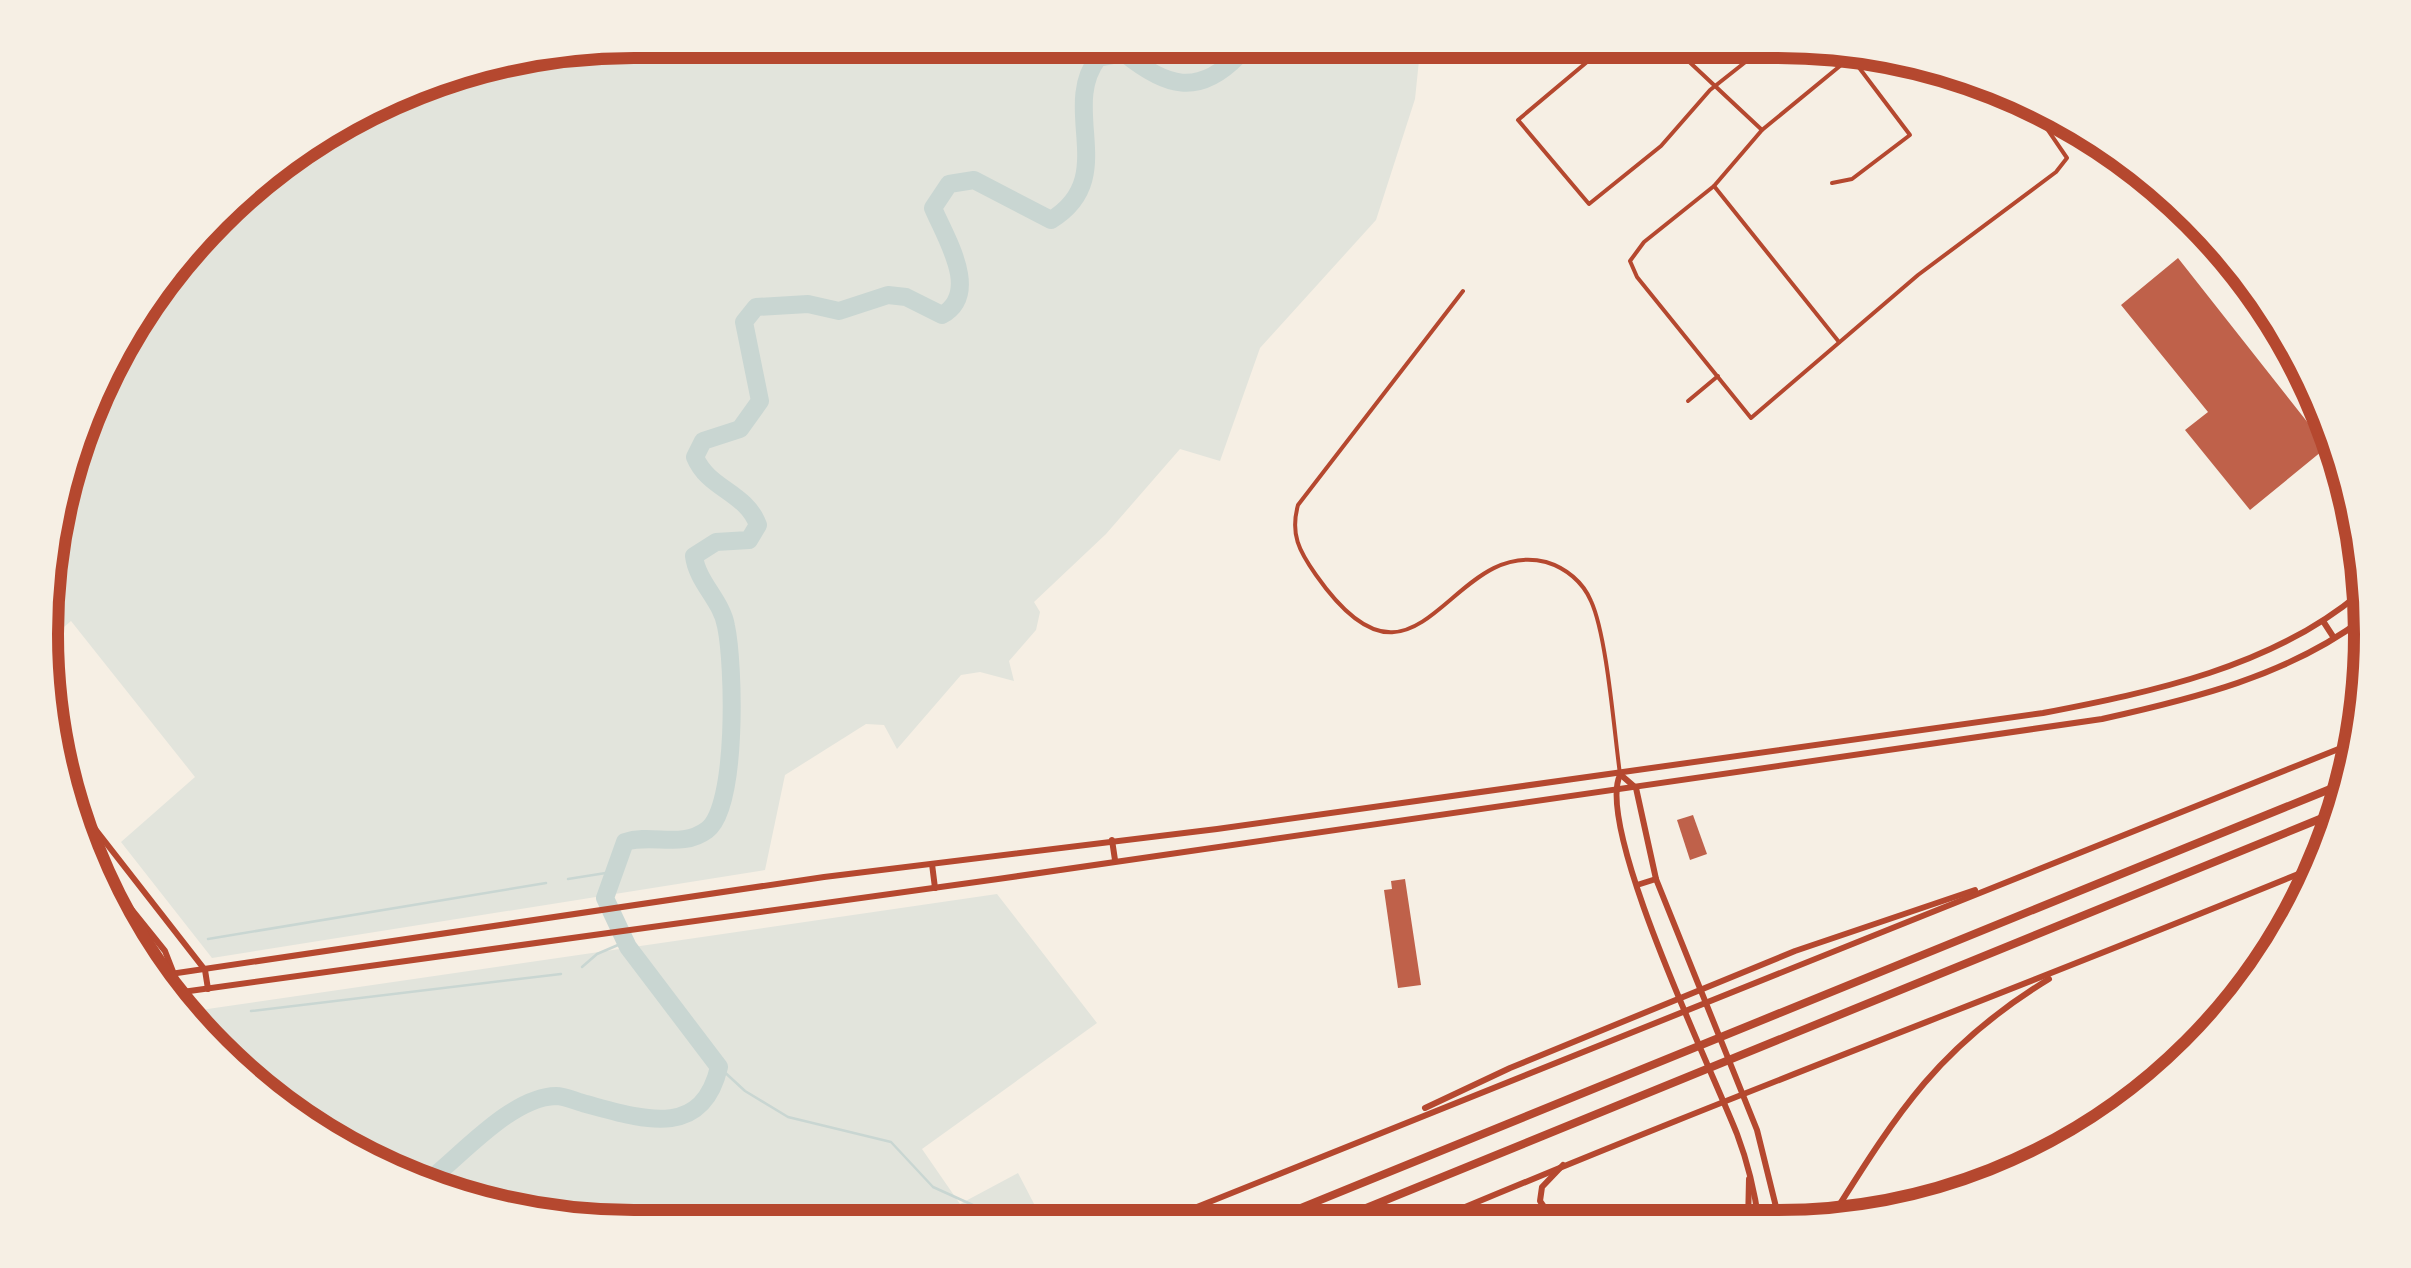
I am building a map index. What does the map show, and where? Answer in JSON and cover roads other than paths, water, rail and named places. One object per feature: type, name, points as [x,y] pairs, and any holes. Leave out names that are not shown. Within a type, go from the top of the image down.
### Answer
[{"type":"highway","points":[[1297,1210],[2332,788]]},
{"type":"highway","points":[[1362,1210],[2323,817]]},
{"type":"main road","points":[[169,974],[932,864],[1620,774],[2137,695],[2249,658],[2323,621],[2352,599]]},
{"type":"main road","points":[[2323,621],[2334,638]]},
{"type":"main road","points":[[182,992],[2049,728],[2154,708],[2244,681],[2354,625]]},
{"type":"main road","points":[[1894,733],[1896,748]]},
{"type":"main road","points":[[1188,1210],[2342,748]]},
{"type":"main road","points":[[1765,752],[1766,769]]},
{"type":"main road","points":[[1620,774],[1636,788],[1656,879],[1757,1130],[1777,1210]]},
{"type":"main road","points":[[1620,774],[1612,791],[1636,885],[1738,1137],[1757,1210]]},
{"type":"main road","points":[[1262,822],[1266,838]]},
{"type":"main road","points":[[89,823],[205,970],[208,988]]},
{"type":"main road","points":[[1112,840],[1116,860]]},
{"type":"main road","points":[[932,864],[935,888]]},
{"type":"main road","points":[[1458,1210],[1566,1162],[2070,967],[2302,873]]},
{"type":"main road","points":[[1379,1131],[1480,1081],[1681,998],[1702,994],[1853,929],[2024,876]]},
{"type":"main road","points":[[1636,885],[1656,879]]},
{"type":"main road","points":[[127,907],[177,973],[186,991]]},
{"type":"main road","points":[[1838,1207],[1894,1118],[1933,1068],[1989,1018],[2070,967]]},
{"type":"main road","points":[[1546,1210],[1540,1201],[1542,1186],[1566,1162]]},
{"type":"main road","points":[[1749,1210],[1750,1173]]},
{"type":"street","points":[[1592,58],[1518,120],[1589,204],[1661,146],[1716,85],[1750,58]]},
{"type":"street","points":[[1686,58],[1762,130]]},
{"type":"street","points":[[1845,61],[1762,130],[1714,186],[1644,242],[1630,261],[1637,277],[1751,418],[1918,275],[2056,172],[2067,158],[2043,123]]},
{"type":"street","points":[[1832,183],[1852,178],[1910,136],[1854,62]]},
{"type":"street","points":[[1714,186],[1840,344]]},
{"type":"street","points":[[1463,290],[1298,505],[1295,540],[1347,614],[1376,631],[1407,628],[1476,580],[1511,562],[1540,561],[1570,574],[1594,606],[1620,774]]},
{"type":"street","points":[[1688,401],[1718,376]]},
{"type":"waterway","points":[[435,1175],[504,1117],[539,1099],[560,1096],[628,1115],[667,1118],[684,1115],[699,1106],[711,1090],[719,1067],[628,947],[605,898],[625,842],[697,836],[717,816],[724,794],[731,734],[729,645],[724,617],[694,556],[716,542],[749,540],[758,525],[745,505],[709,476],[695,457],[703,441],[740,429],[760,401],[744,322],[756,307],[808,304],[839,311],[888,295],[906,297],[942,315],[953,305],[960,280],[952,250],[933,208],[949,184],[974,180],[1051,220],[1071,203],[1082,184],[1086,164],[1084,99],[1088,78],[1098,58]]},
{"type":"waterway","points":[[1130,58],[1154,74],[1182,83],[1209,78],[1236,58]]},
{"type":"waterway","points":[[568,879],[612,872]]},
{"type":"waterway","points":[[208,939],[546,883]]},
{"type":"waterway","points":[[582,967],[597,954],[625,942]]},
{"type":"waterway","points":[[251,1011],[561,974]]},
{"type":"waterway","points":[[719,1067],[745,1091],[788,1117],[891,1142],[933,1187],[984,1210]]}]
